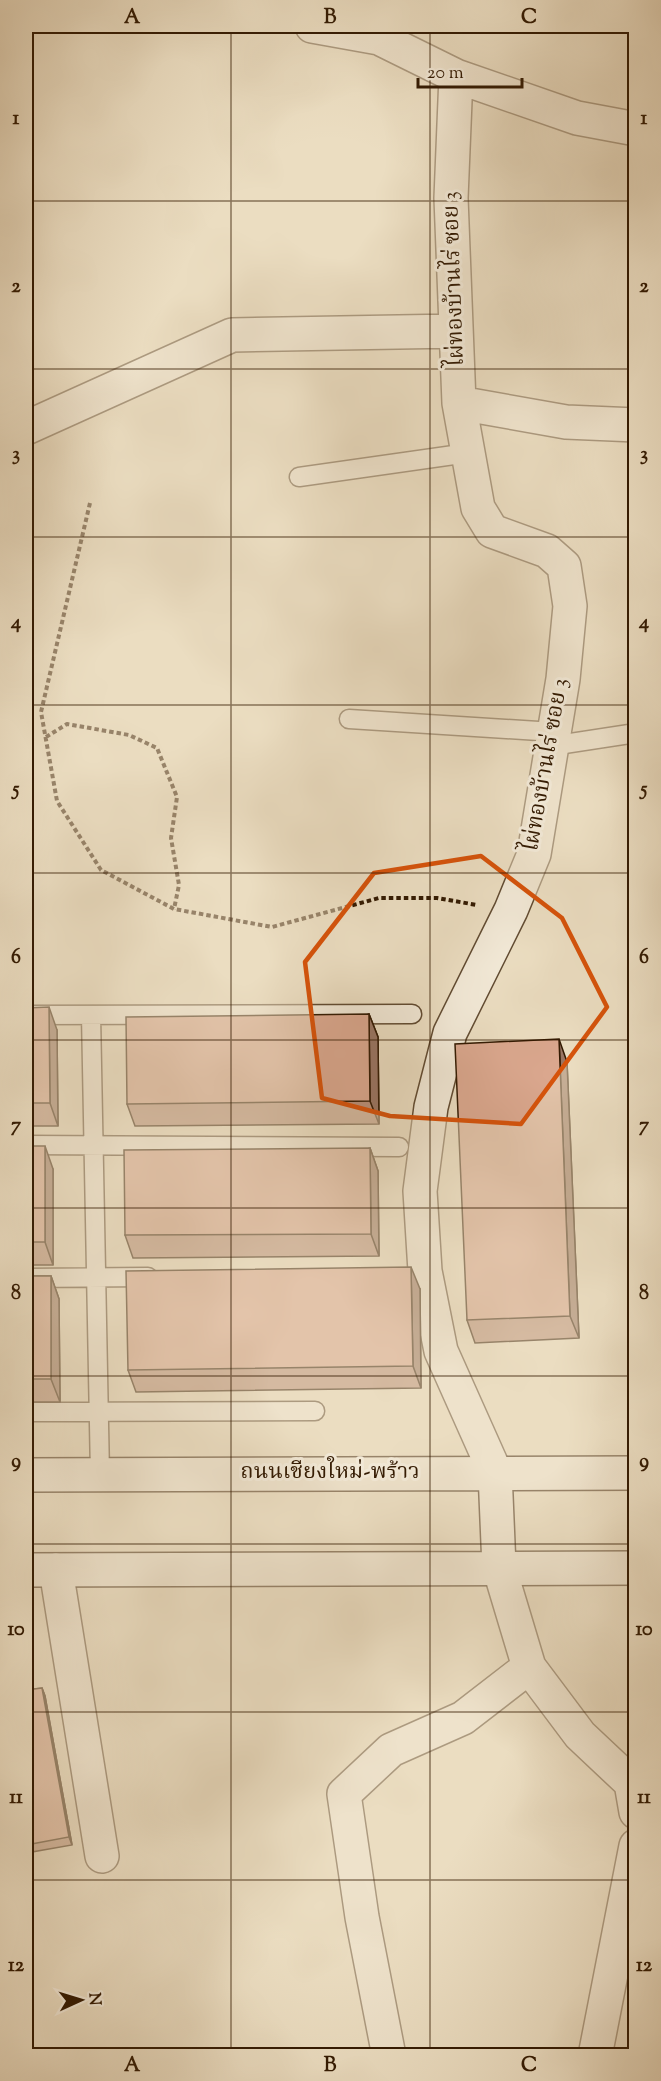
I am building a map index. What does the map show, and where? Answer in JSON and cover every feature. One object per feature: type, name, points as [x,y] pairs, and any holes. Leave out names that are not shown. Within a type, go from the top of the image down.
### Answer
[{"type":"street","points":[[312,26],[379,38],[456,76],[577,118],[636,129]]},
{"type":"street","name":"ไผ่ทองบ้านไร่ ซอย 3","points":[[456,76],[452,198],[459,403],[478,508],[492,531],[547,551],[564,566],[570,606],[563,679],[534,854],[511,910],[450,1033],[431,1107],[420,1191],[425,1271],[441,1351],[495,1472]]},
{"type":"street","points":[[26,428],[232,335],[456,331]]},
{"type":"street","points":[[459,403],[566,422],[636,425]]},
{"type":"street","points":[[495,1472],[499,1567],[529,1667],[580,1735],[631,1783],[636,1812]]},
{"type":"street","name":"ถนนเชียงใหม่-พร้าว","points":[[26,1475],[636,1473]]},
{"type":"street","points":[[102,1856],[41,1570],[636,1568]]},
{"type":"street","points":[[389,2055],[362,1917],[344,1794],[391,1750],[463,1718],[529,1667]]},
{"type":"street","points":[[595,2055],[636,1846]]},
{"type":"lane","points":[[299,477],[468,453]]},
{"type":"lane","points":[[349,719],[552,739],[636,733]]},
{"type":"lane","points":[[26,1015],[412,1014]]},
{"type":"lane","points":[[90,1015],[100,1475]]},
{"type":"lane","points":[[26,1145],[399,1147]]},
{"type":"lane","points":[[26,1278],[165,1277]]},
{"type":"lane","points":[[26,1412],[315,1411]]},
{"type":"path","points":[[90,503],[41,712],[57,801],[101,870],[174,909],[272,927],[379,898],[437,898],[511,910]]},
{"type":"path","points":[[46,737],[67,724],[129,735],[157,748],[177,798],[171,838],[179,885],[174,909]]},
{"type":"highlighted area","points":[[481,856],[562,918],[607,1007],[521,1124],[390,1116],[322,1098],[305,962],[374,873]]},
{"type":"building","points":[[49,1007],[50,1103],[26,1103],[26,1008]]},
{"type":"building","points":[[369,1014],[370,1101],[127,1104],[126,1017]]},
{"type":"building","points":[[631,1027],[636,1027],[636,1126]]},
{"type":"building","points":[[559,1039],[570,1316],[467,1320],[455,1044]]},
{"type":"building","points":[[26,1146],[45,1146],[45,1242],[26,1242]]},
{"type":"building","points":[[370,1148],[371,1234],[125,1235],[124,1150]]},
{"type":"building","points":[[411,1267],[413,1366],[128,1370],[126,1271]]},
{"type":"building","points":[[26,1276],[51,1276],[51,1379],[26,1379]]},
{"type":"building","points":[[42,1688],[69,1837],[26,1845],[26,1690]]}]
